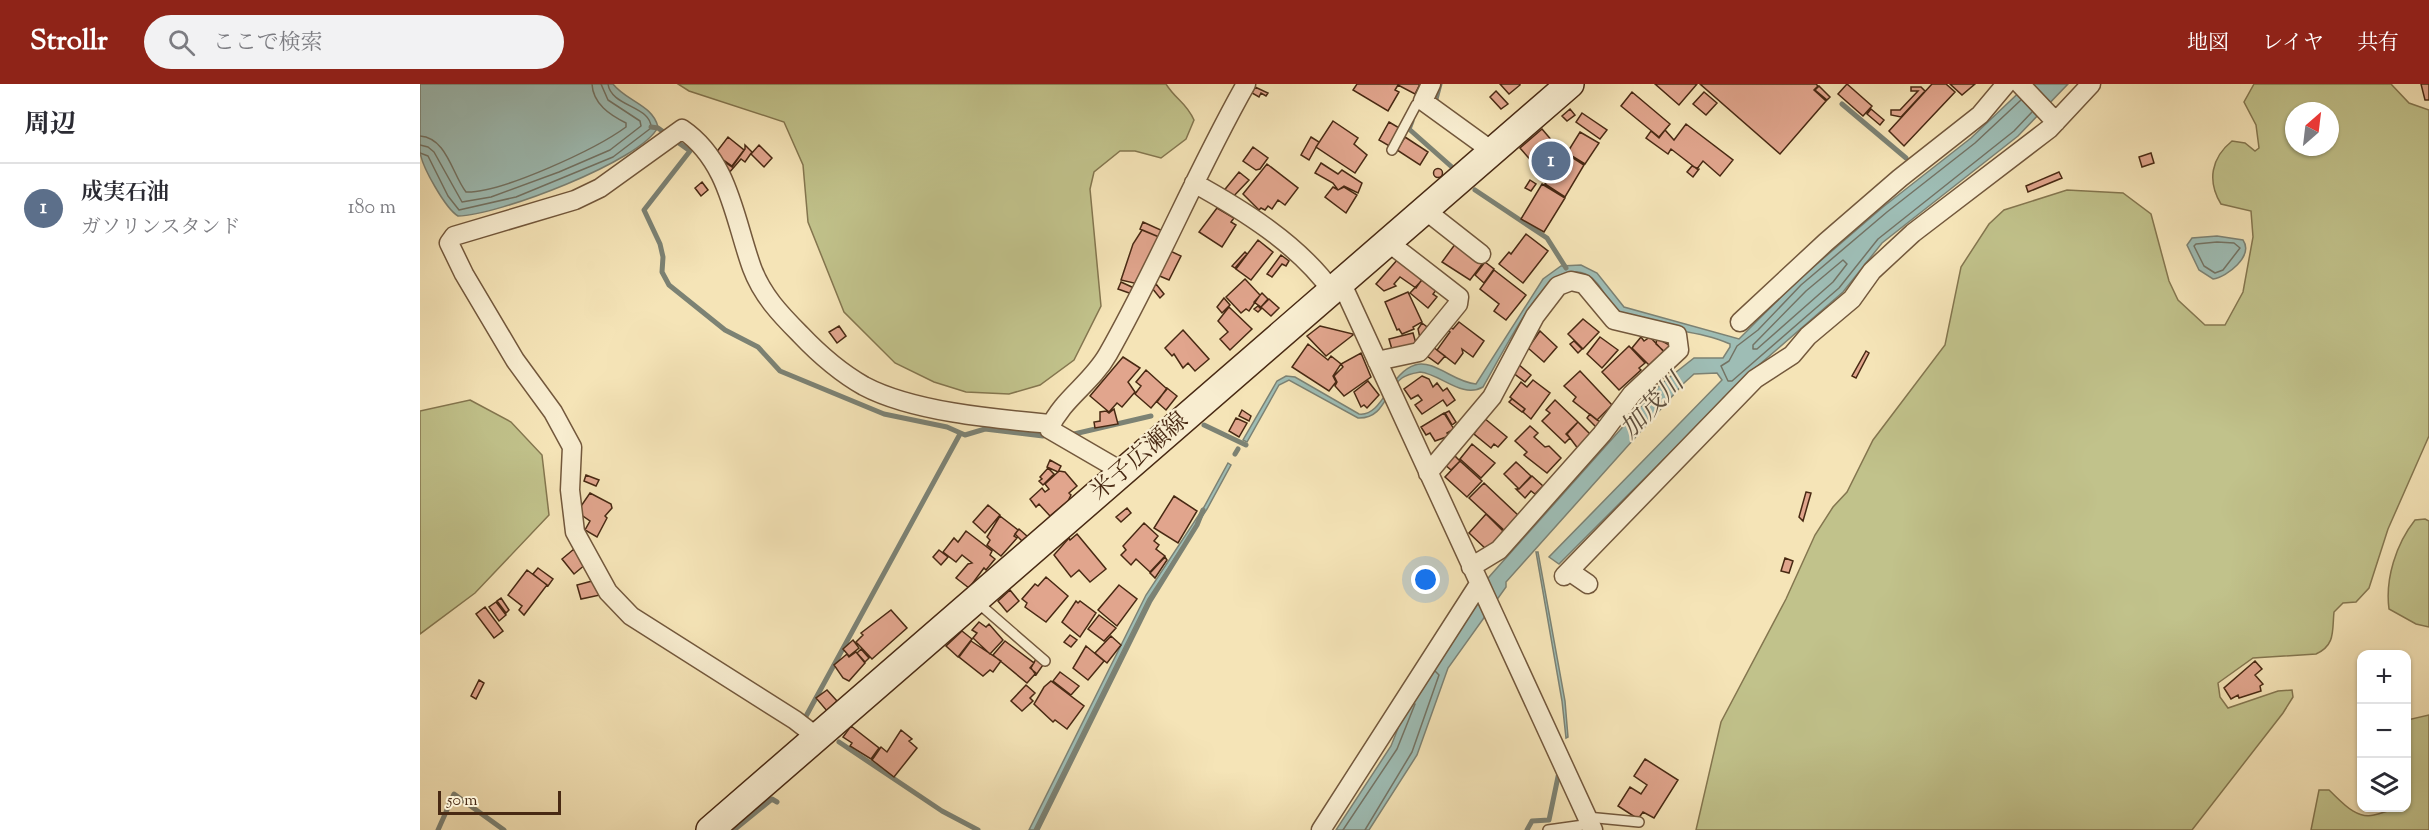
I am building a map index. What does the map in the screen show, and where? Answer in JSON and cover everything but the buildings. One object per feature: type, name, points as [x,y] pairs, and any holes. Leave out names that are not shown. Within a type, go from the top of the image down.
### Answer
[{"type":"main road","name":"米子広瀬線","points":[[710,830],[1570,84]]},
{"type":"street","points":[[1123,472],[1049,429],[1056,412],[1096,373],[1108,355],[1246,84]]},
{"type":"street","points":[[1431,84],[1423,101],[1492,152]]},
{"type":"street","points":[[1740,322],[1842,227],[1980,115],[2006,84]]},
{"type":"street","points":[[2020,84],[2056,122]]},
{"type":"street","points":[[1588,584],[1567,574],[1755,379],[1792,355],[1808,336],[1852,299],[1872,272],[1910,236],[2056,122],[2091,84]]},
{"type":"street","points":[[817,737],[795,720],[631,616],[608,592],[575,532],[570,490],[572,447],[553,412],[515,360],[464,274],[449,243],[451,240],[454,236],[575,200],[600,188],[682,129],[698,140],[723,176],[734,203],[753,269],[766,298],[808,342],[844,372],[862,385],[898,400],[965,413],[1051,424]]},
{"type":"street","points":[[1194,183],[1242,211],[1337,287],[1377,361],[1590,824]]},
{"type":"street","points":[[1425,210],[1481,254]]},
{"type":"street","points":[[1377,361],[1419,352],[1458,304],[1459,297],[1388,242]]},
{"type":"street","points":[[1428,473],[1492,397],[1535,316],[1558,285],[1571,280],[1584,284],[1614,320],[1677,335],[1679,350],[1632,394],[1602,434],[1499,550],[1471,567]]},
{"type":"street","points":[[1321,830],[1479,584]]},
{"type":"lane","points":[[1392,150],[1416,105],[1423,101]]},
{"type":"lane","points":[[975,600],[1045,661]]},
{"type":"lane","points":[[1548,830],[1590,824],[1638,822]]},
{"type":"green space","points":[[678,84],[1166,84],[1188,109],[1194,120],[1186,139],[1161,158],[1135,151],[1120,151],[1094,172],[1090,189],[1101,306],[1074,360],[1040,385],[1009,394],[966,392],[934,382],[895,363],[844,312],[808,222],[803,165],[784,122],[689,91]]},
{"type":"green space","points":[[2254,84],[2391,84],[2409,103],[2429,110],[2429,436],[2388,529],[2369,588],[2356,602],[2343,603],[2334,612],[2332,636],[2327,646],[2316,654],[2253,658],[2218,683],[2220,697],[2228,708],[2278,691],[2292,690],[2293,697],[2192,830],[1696,830],[1721,722],[1786,599],[1815,535],[1833,507],[1847,492],[1873,440],[1945,345],[1961,267],[1989,224],[2004,210],[2067,190],[2123,193],[2151,214],[2169,281],[2178,300],[2205,325],[2225,325],[2243,292],[2253,237],[2251,211],[2221,204],[2214,187],[2213,170],[2219,155],[2232,141],[2245,143],[2255,151],[2259,148],[2256,125],[2244,102]]},
{"type":"green space","points":[[470,400],[511,422],[542,455],[549,515],[475,593],[420,634],[420,411]]},
{"type":"green space","points":[[2415,520],[2429,521],[2429,627],[2416,624],[2389,609],[2388,598],[2390,574],[2402,540]]},
{"type":"green space","points":[[2429,715],[2429,830],[2311,830],[2319,790],[2329,790],[2349,809],[2361,815],[2411,812],[2411,719]]},
{"type":"water","points":[[420,84],[613,84],[651,113],[658,127],[646,141],[598,170],[534,197],[477,214],[458,216],[441,196],[421,158]]},
{"type":"water","name":"加茂川","points":[[2028,84],[2068,84],[2018,136],[1882,243],[1843,292],[1752,371],[1559,564],[1549,557],[1722,380],[1717,373],[1694,374],[1684,383],[1506,582],[1506,587],[1448,668],[1417,755],[1369,830],[1336,830],[1391,746],[1410,698],[1489,577],[1661,384],[1694,358],[1723,358],[1730,344],[1633,318],[1615,308],[1592,279],[1583,273],[1572,272],[1557,277],[1537,298],[1483,387],[1475,390],[1459,388],[1428,374],[1413,373],[1396,383],[1374,414],[1358,418],[1289,380],[1279,385],[1247,442],[1243,440],[1277,381],[1286,376],[1295,377],[1359,414],[1374,409],[1399,376],[1415,365],[1430,365],[1460,380],[1476,384],[1543,279],[1561,266],[1581,265],[1597,273],[1624,307],[1739,339],[1797,281],[1883,207],[1971,138]]},
{"type":"water","points":[[2217,236],[2243,240],[2245,253],[2232,270],[2213,279],[2199,270],[2187,245],[2192,238]]},
{"type":"water","points":[[1228,463],[1231,465],[1207,509],[1148,599],[1034,830],[1029,830],[1146,595],[1204,507]]},
{"type":"water","points":[[1536,552],[1538,552],[1565,701],[1568,737],[1566,738],[1562,701]]},
{"type":"waterway","points":[[1436,99],[1440,84]]},
{"type":"waterway","points":[[1842,104],[1906,158]]},
{"type":"waterway","points":[[1412,121],[1409,129],[1453,168]]},
{"type":"waterway","points":[[651,127],[658,128],[690,151],[644,210],[660,244],[663,257],[662,272],[669,285],[725,330],[758,347],[780,371],[884,414],[947,427],[965,435],[985,429],[1043,436]]},
{"type":"waterway","points":[[1475,190],[1547,238],[1566,268]]},
{"type":"waterway","points":[[1074,434],[1151,416]]},
{"type":"waterway","points":[[1204,425],[1246,445]]},
{"type":"waterway","points":[[805,718],[960,434]]},
{"type":"waterway","points":[[1235,454],[1238,449]]},
{"type":"waterway","points":[[1037,830],[1150,601],[1197,525],[1203,510]]},
{"type":"waterway","points":[[839,742],[942,811],[978,830]]},
{"type":"waterway","points":[[1527,830],[1532,821],[1549,820],[1559,772]]},
{"type":"waterway","points":[[438,830],[454,794],[504,830]]},
{"type":"waterway","points":[[734,830],[772,799],[777,802]]},
{"type":"place","name":"成実石油","points":[[1551,161]]}]
